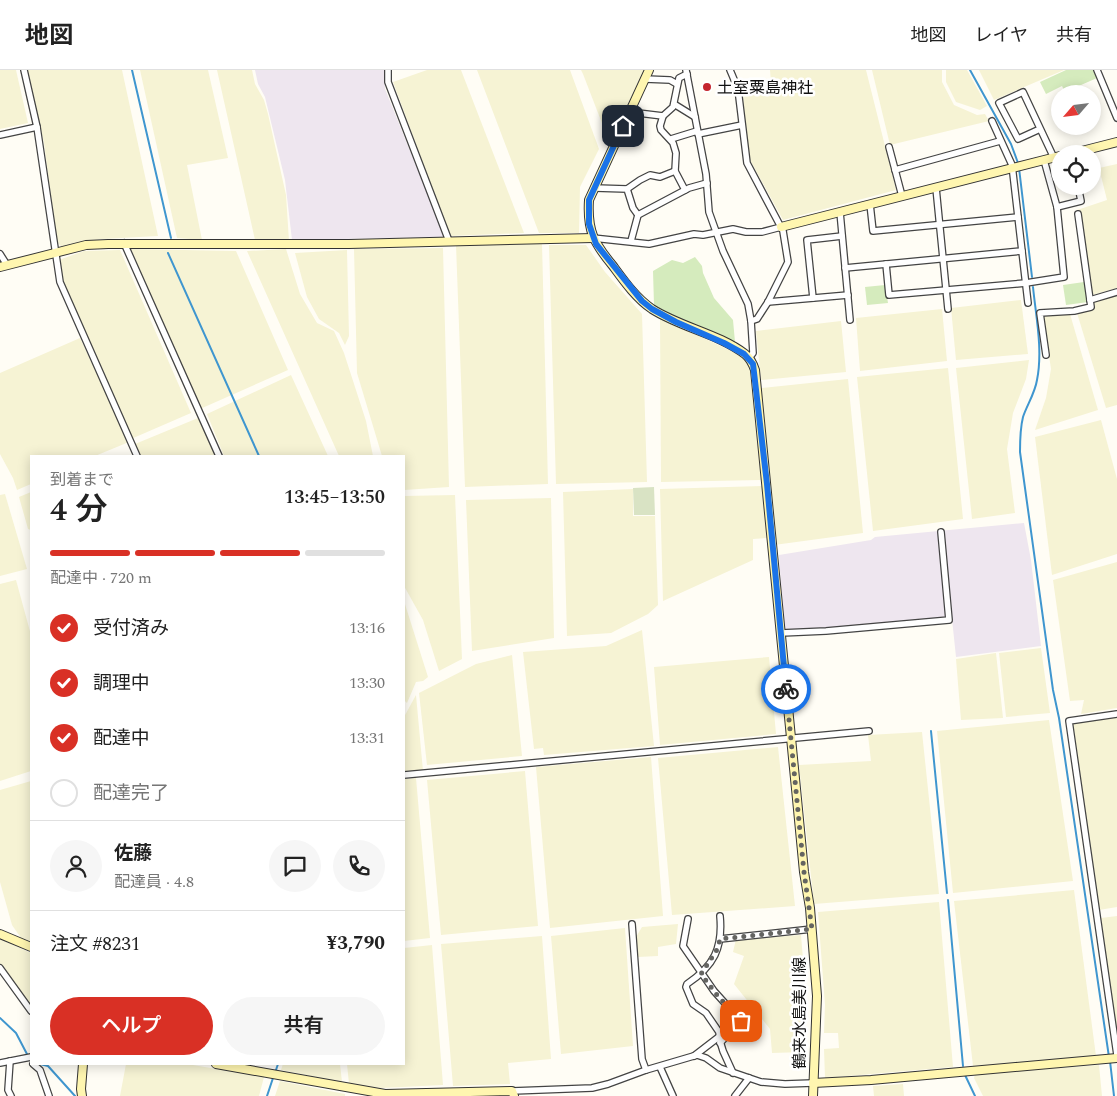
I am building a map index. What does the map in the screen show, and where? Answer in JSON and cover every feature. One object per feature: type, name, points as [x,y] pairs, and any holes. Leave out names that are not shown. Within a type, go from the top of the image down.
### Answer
[{"type":"street","points":[[24,70],[36,127],[60,282],[137,455]]},
{"type":"street","points":[[388,70],[388,82],[449,241]]},
{"type":"street","points":[[648,70],[589,200],[589,224],[593,238],[609,262],[642,301],[652,309],[676,322],[724,343],[749,358],[753,352],[748,304],[736,280],[709,212],[707,183],[687,72],[679,78],[674,104],[670,111],[663,116],[660,126],[661,130],[670,139],[676,153],[675,171],[685,190]]},
{"type":"street","points":[[730,70],[738,89],[746,162],[783,231],[788,262],[768,302],[757,319],[751,321]]},
{"type":"street","points":[[1097,70],[1117,118]]},
{"type":"street","points":[[645,79],[670,80],[676,86],[690,86]]},
{"type":"street","points":[[1040,129],[1018,139],[999,104],[1023,92],[1040,129],[1051,147]]},
{"type":"street","points":[[674,104],[695,117]]},
{"type":"street","points":[[630,112],[663,116]]},
{"type":"street","points":[[992,122],[1000,141],[1017,167],[1018,217],[1028,302]]},
{"type":"street","points":[[670,139],[742,125]]},
{"type":"street","points":[[0,135],[36,127]]},
{"type":"street","points":[[895,170],[1000,141]]},
{"type":"street","points":[[1101,146],[1117,142]]},
{"type":"street","points":[[889,147],[902,196]]},
{"type":"street","points":[[0,254],[4,266],[86,246],[124,243],[349,244],[593,238],[649,244],[694,234],[703,235],[733,229],[746,232],[762,232],[1051,158]]},
{"type":"street","points":[[886,264],[889,295],[1026,283],[1064,277],[1057,207],[1044,160]]},
{"type":"street","points":[[595,188],[627,189],[650,175],[660,177],[675,171]]},
{"type":"street","points":[[631,241],[638,214],[685,190],[707,183]]},
{"type":"street","points":[[936,188],[948,309]]},
{"type":"street","points":[[627,189],[633,208],[638,214]]},
{"type":"street","points":[[1057,207],[1081,201],[1080,195]]},
{"type":"street","points":[[870,204],[873,230],[1018,217]]},
{"type":"street","points":[[840,212],[850,320]]},
{"type":"street","points":[[1046,355],[1040,313],[1074,311],[1091,307],[1078,214]]},
{"type":"street","points":[[813,298],[807,240],[842,236]]},
{"type":"street","points":[[124,243],[219,455]]},
{"type":"street","points":[[845,268],[1022,251]]},
{"type":"street","points":[[1090,300],[1117,292]]},
{"type":"street","points":[[768,302],[848,295]]},
{"type":"street","name":"鶴来水島美川線","points":[[749,358],[753,364],[757,385],[804,872],[812,929],[817,996],[813,1096]]},
{"type":"street","points":[[781,633],[948,620],[941,532]]},
{"type":"street","points":[[221,1065],[347,1089],[385,1094],[513,1093],[593,1088],[697,1055],[733,1073],[761,1082],[777,1083],[863,1081],[1114,1058],[1069,721],[1117,714]]},
{"type":"street","points":[[405,775],[869,731]]},
{"type":"street","points":[[720,916],[718,948],[701,974],[687,984],[686,987],[693,1004],[706,1013],[720,1032],[720,1043],[733,1073]]},
{"type":"street","points":[[688,919],[683,946],[717,995],[741,1021],[720,1043]]},
{"type":"street","points":[[632,924],[642,1059],[646,1070]]},
{"type":"street","points":[[720,939],[812,929]]},
{"type":"street","points":[[0,934],[30,947]]},
{"type":"street","points":[[0,968],[30,1010]]},
{"type":"street","points":[[694,1056],[720,1036]]},
{"type":"street","points":[[0,1063],[30,1060]]},
{"type":"street","points":[[10,1061],[8,1090],[11,1096]]},
{"type":"street","points":[[36,1065],[40,1070],[49,1096]]},
{"type":"street","points":[[82,1096],[83,1065]]},
{"type":"street","points":[[660,1067],[673,1096]]},
{"type":"street","points":[[735,1096],[749,1078]]},
{"type":"street","points":[[593,1088],[594,1096]]},
{"type":"shaded area","points":[[0,70],[16,70],[28,123],[0,129]]},
{"type":"shaded area","points":[[27,70],[122,70],[158,236],[102,239],[62,247],[57,242],[44,143]]},
{"type":"shaded area","points":[[140,70],[208,70],[228,158],[187,165],[202,240],[177,238]]},
{"type":"shaded area","points":[[217,70],[252,70],[255,84],[264,100],[268,114],[286,195],[289,241],[255,240]]},
{"type":"shaded area","points":[[255,70],[384,70],[385,89],[445,237],[292,240],[285,180],[265,97],[258,84]]},
{"type":"shaded area","points":[[427,70],[461,70],[524,233],[450,236],[393,82]]},
{"type":"shaded area","points":[[477,70],[570,70],[599,149],[580,187],[579,233],[539,233]]},
{"type":"shaded area","points":[[581,70],[644,70],[610,144],[583,74]]},
{"type":"shaded area","points":[[770,70],[866,70],[896,190],[783,220],[750,160],[744,124],[743,91],[771,82]]},
{"type":"shaded area","points":[[872,70],[942,70],[942,82],[954,105],[977,115],[985,114],[989,121],[890,145]]},
{"type":"shaded area","points":[[946,70],[967,70],[987,106],[980,110],[956,102],[946,82]]},
{"type":"shaded area","points":[[979,70],[1064,70],[994,100]]},
{"type":"shaded area","points":[[1117,164],[1117,288],[1092,295],[1077,210],[1107,200],[1101,176],[1101,168]]},
{"type":"shaded area","points":[[542,243],[548,484],[465,487],[456,245]]},
{"type":"shaded area","points":[[549,245],[586,245],[605,272],[642,314],[647,482],[556,484]]},
{"type":"shaded area","points":[[443,248],[449,487],[405,490],[405,455],[382,455],[357,373],[354,249]]},
{"type":"shaded area","points":[[131,249],[236,251],[288,370],[200,409]]},
{"type":"shaded area","points":[[286,249],[300,294],[317,323],[334,331],[344,353],[366,421],[373,455],[339,455],[247,251]]},
{"type":"shaded area","points":[[120,250],[191,413],[131,439],[62,281],[59,260],[84,251]]},
{"type":"shaded area","points":[[347,250],[349,336],[345,345],[339,333],[319,319],[307,297],[295,253]]},
{"type":"shaded area","points":[[1117,295],[1117,405],[1106,408],[1077,313],[1094,308],[1093,302]]},
{"type":"shaded area","points":[[1021,300],[1028,354],[956,360],[951,308]]},
{"type":"shaded area","points":[[942,309],[947,361],[860,371],[856,318]]},
{"type":"shaded area","points":[[1070,314],[1098,410],[1035,430],[1046,398],[1051,369],[1043,316]]},
{"type":"shaded area","points":[[660,318],[742,356],[747,363],[751,370],[761,480],[661,482]]},
{"type":"shaded area","points":[[841,321],[846,372],[761,380],[756,331]]},
{"type":"shaded area","points":[[80,338],[129,442],[97,455],[30,455],[30,484],[17,490],[13,478],[0,454],[0,373]]},
{"type":"shaded area","points":[[1029,360],[1026,379],[1013,413],[1007,449],[1015,513],[972,519],[956,368]]},
{"type":"shaded area","points":[[948,368],[963,519],[873,531],[857,377]]},
{"type":"shaded area","points":[[291,375],[328,455],[224,455],[207,414]]},
{"type":"shaded area","points":[[848,379],[863,533],[774,545],[761,388]]},
{"type":"shaded area","points":[[198,418],[215,455],[140,455],[135,444]]},
{"type":"shaded area","points":[[1101,420],[1117,479],[1117,554],[1052,575],[1035,437]]},
{"type":"shaded area","points":[[762,486],[767,538],[753,539],[753,560],[663,601],[660,489]]},
{"type":"shaded area","points":[[633,489],[633,516],[655,516],[658,605],[648,614],[611,633],[567,636],[563,492]]},
{"type":"shaded area","points":[[30,492],[30,530],[28,529],[19,497]]},
{"type":"shaded area","points":[[5,494],[27,569],[0,576],[0,495]]},
{"type":"shaded area","points":[[455,495],[462,659],[439,671],[423,620],[405,588],[405,496]]},
{"type":"shaded area","points":[[551,498],[554,638],[472,651],[466,500]]},
{"type":"shaded area","points":[[1024,523],[1031,560],[1041,646],[956,657],[952,619],[784,632],[779,555],[871,540],[875,537]]},
{"type":"shaded area","points":[[1117,562],[1117,708],[1081,714],[1084,700],[1070,701],[1053,580]]},
{"type":"shaded area","points":[[16,580],[30,631],[30,771],[0,781],[0,584]]},
{"type":"shaded area","points":[[405,604],[428,677],[423,681],[416,682],[407,703],[405,701]]},
{"type":"shaded area","points":[[642,630],[654,746],[544,755],[543,748],[534,749],[523,652],[606,646]]},
{"type":"shaded area","points":[[1041,648],[1050,713],[1006,717],[999,653]]},
{"type":"shaded area","points":[[996,653],[1003,718],[961,720],[956,659]]},
{"type":"shaded area","points":[[512,655],[522,756],[427,765],[419,693],[476,664]]},
{"type":"shaded area","points":[[769,657],[776,734],[660,745],[654,667]]},
{"type":"shaded area","points":[[416,695],[423,771],[405,773],[405,715]]},
{"type":"shaded area","points":[[1117,717],[1117,907],[1099,910],[1073,723]]},
{"type":"shaded area","points":[[1049,720],[1073,881],[953,893],[937,731]]},
{"type":"shaded area","points":[[922,732],[939,894],[814,904],[799,765],[871,761],[868,735]]},
{"type":"shaded area","points":[[778,747],[795,906],[672,915],[658,758]]},
{"type":"shaded area","points":[[651,757],[663,916],[550,928],[536,767]]},
{"type":"shaded area","points":[[525,771],[538,926],[441,935],[427,780]]},
{"type":"shaded area","points":[[416,778],[430,938],[405,941],[405,779]]},
{"type":"shaded area","points":[[30,781],[30,942],[21,938],[12,925],[0,882],[0,790]]},
{"type":"shaded area","points":[[1074,890],[1096,1056],[973,1066],[954,901]]},
{"type":"shaded area","points":[[939,902],[953,1067],[825,1078],[824,1049],[839,1048],[838,1033],[824,1033],[825,1005],[818,912]]},
{"type":"shaded area","points":[[1117,916],[1117,1034],[1101,918]]},
{"type":"shaded area","points":[[678,924],[676,944],[658,947],[658,956],[638,957],[636,937],[642,927]]},
{"type":"shaded area","points":[[625,928],[633,1046],[561,1054],[551,936]]},
{"type":"shaded area","points":[[801,935],[806,996],[804,1052],[772,1053],[770,1029],[734,984],[744,956],[733,952],[736,939]]},
{"type":"shaded area","points":[[542,936],[551,1059],[508,1063],[510,1084],[453,1086],[441,944]]},
{"type":"shaded area","points":[[0,939],[30,953],[30,1009],[0,966]]},
{"type":"shaded area","points":[[432,945],[443,1085],[381,1088],[349,1084],[347,1065],[405,1065],[405,948]]},
{"type":"shaded area","points":[[126,1065],[193,1065],[264,1077],[259,1096],[120,1096]]},
{"type":"shaded area","points":[[283,1065],[340,1065],[342,1082],[281,1070]]},
{"type":"shaded area","points":[[1099,1065],[1102,1096],[983,1096],[974,1078],[975,1074]]},
{"type":"shaded area","points":[[280,1081],[345,1094],[345,1096],[275,1096]]},
{"type":"shaded area","points":[[903,1084],[904,1096],[874,1096],[873,1086]]},
{"type":"green space","points":[[1066,70],[1093,70],[1097,78],[1081,85],[1051,85],[1051,92],[1046,94],[1040,82]]},
{"type":"green space","points":[[695,257],[702,266],[703,273],[714,298],[733,320],[735,342],[674,316],[654,305],[653,271],[672,260],[683,263]]},
{"type":"green space","points":[[1084,282],[1088,302],[1066,305],[1063,285]]},
{"type":"green space","points":[[885,285],[888,303],[867,305],[865,287]]},
{"type":"green space","points":[[654,487],[655,515],[634,515],[633,488]]},
{"type":"waterway","points":[[132,70],[171,238]]},
{"type":"waterway","points":[[970,70],[1011,144],[1018,163]]},
{"type":"waterway","points":[[1019,168],[1032,277]]},
{"type":"waterway","points":[[168,253],[259,455]]},
{"type":"waterway","points":[[1033,287],[1038,334],[1039,369],[1035,390],[1023,417],[1020,452],[1053,690],[1059,718],[1109,1057]]},
{"type":"waterway","points":[[931,731],[947,893]]},
{"type":"waterway","points":[[948,900],[963,1066]]},
{"type":"waterway","points":[[0,1018],[16,1033],[28,1056]]},
{"type":"waterway","points":[[1110,1061],[1114,1096]]},
{"type":"waterway","points":[[44,1065],[48,1066],[75,1096]]},
{"type":"waterway","points":[[276,1070],[278,1065]]},
{"type":"waterway","points":[[965,1075],[975,1096]]},
{"type":"waterway","points":[[267,1096],[273,1078]]},
{"type":"way so far","points":[[741,1021],[701,974],[718,948],[720,939],[812,929],[804,872],[786,689]]},
{"type":"place","name":"土室粟島神社","points":[[707,87]]},
{"type":"route","points":[[623,126],[589,200],[588,212],[591,233],[596,244],[609,262],[642,301],[652,309],[676,322],[744,354],[753,364],[757,385],[786,689]]}]
